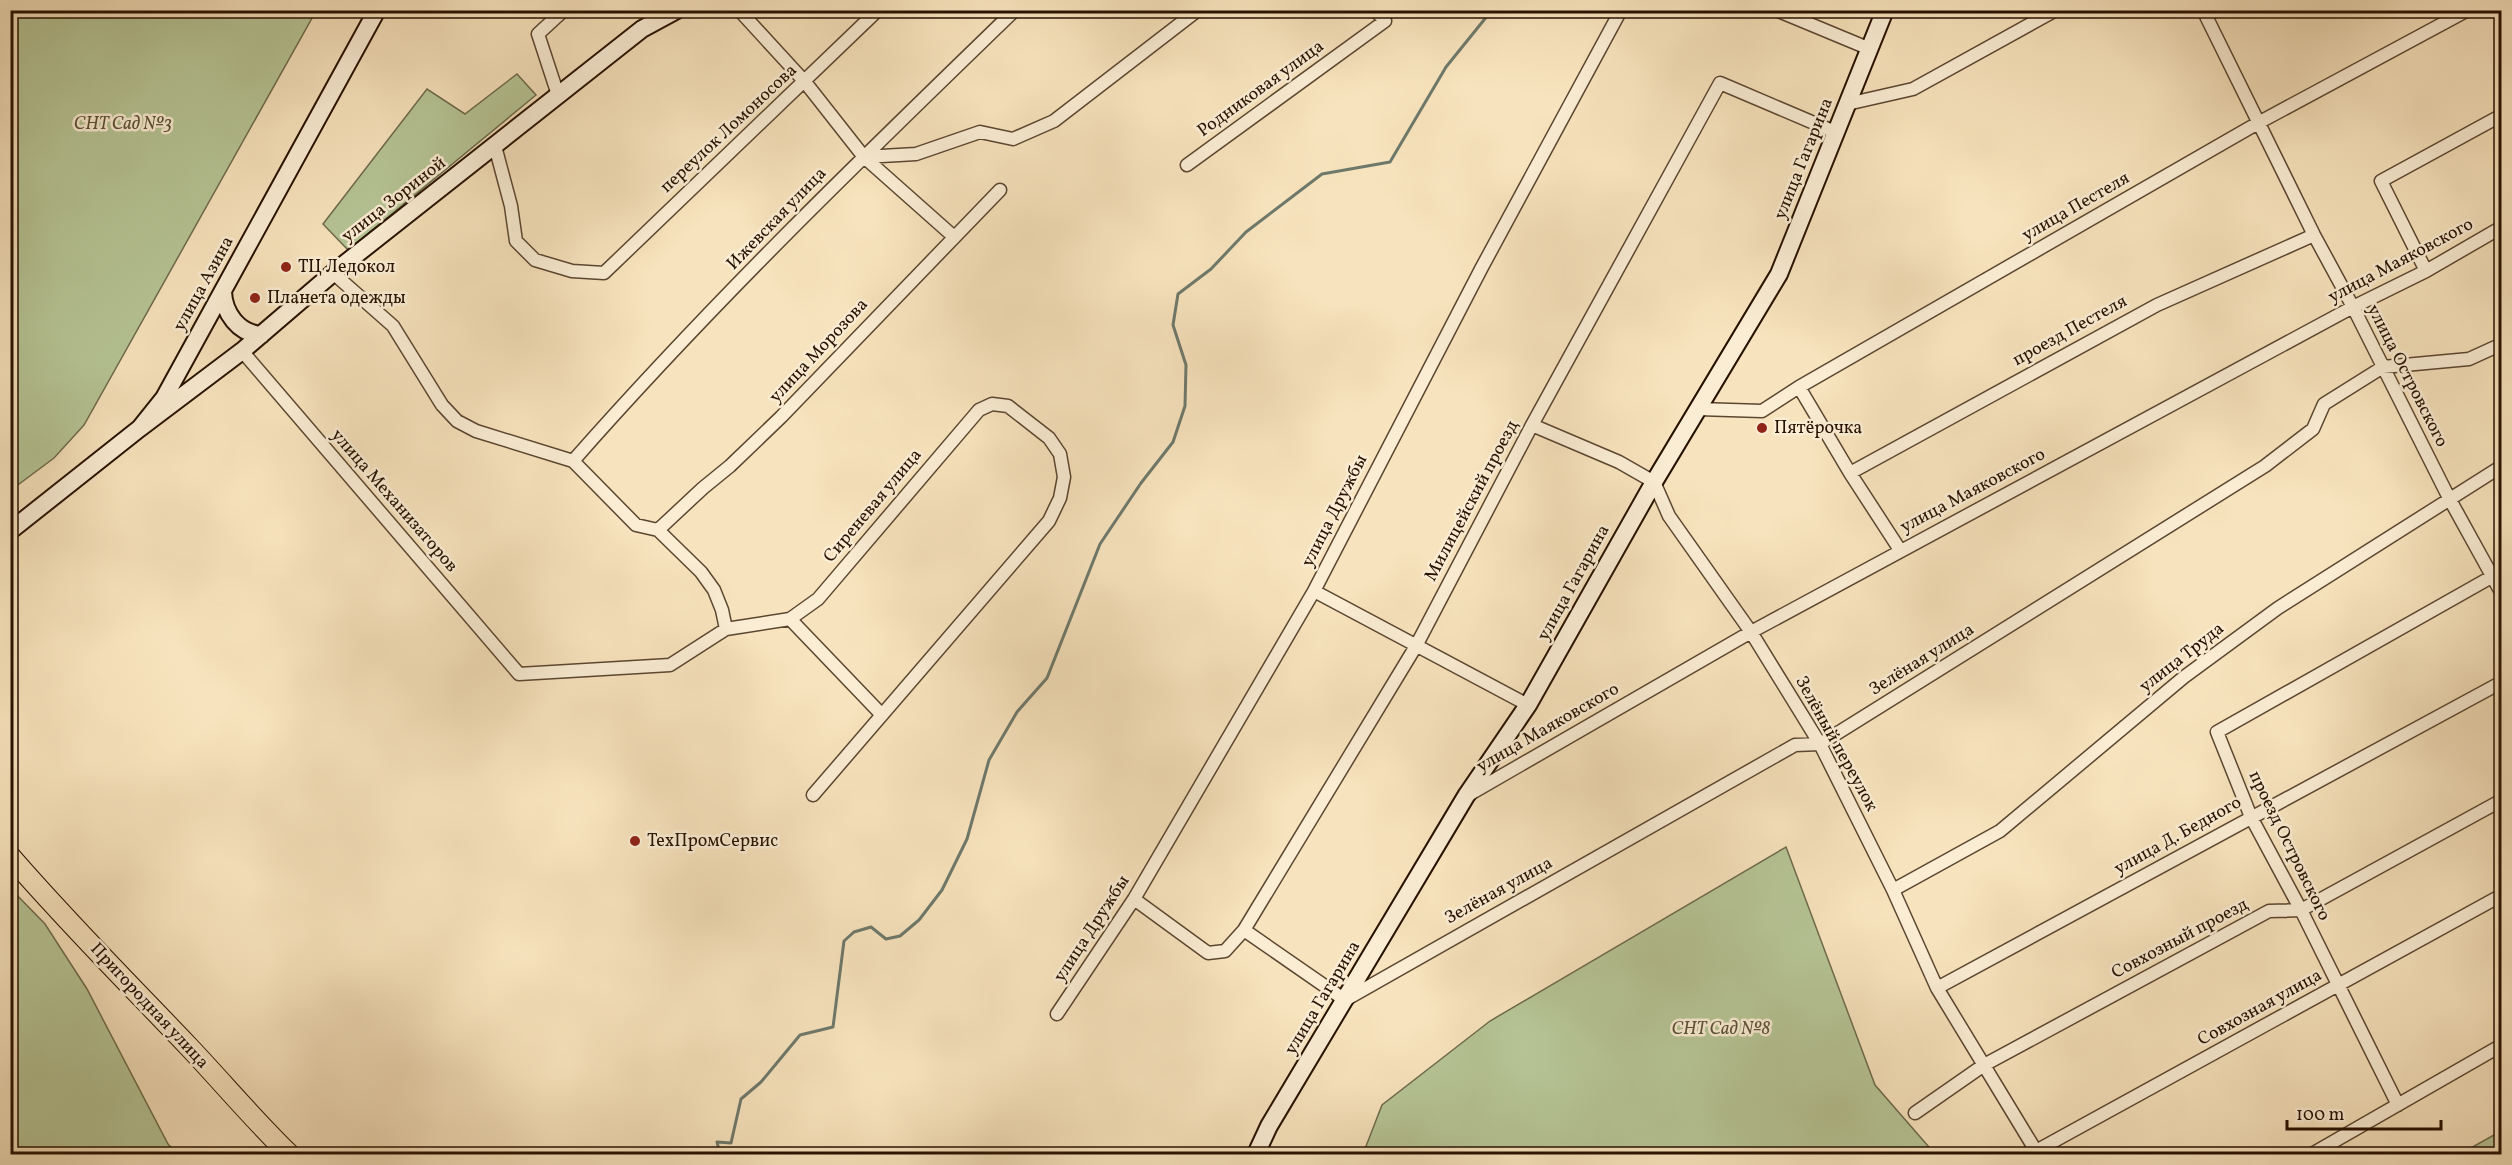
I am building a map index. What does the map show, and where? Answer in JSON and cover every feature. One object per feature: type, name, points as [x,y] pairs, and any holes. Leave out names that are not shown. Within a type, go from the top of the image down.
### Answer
[{"type":"main road","name":"улица Азина","points":[[10,531],[140,428],[164,398],[377,10]]},
{"type":"main road","name":"улица Зориной","points":[[140,428],[242,351],[333,273],[642,29],[677,10]]},
{"type":"main road","name":"улица Гагарина","points":[[1256,1155],[1269,1126],[1467,796],[1528,705],[1654,482],[1779,274],[1834,132],[1885,10]]},
{"type":"main road","points":[[223,292],[226,310],[236,323],[245,331],[261,335]]},
{"type":"main road","name":"Пригородная улица","points":[[10,856],[222,1082],[258,1124],[290,1155]]},
{"type":"street","points":[[558,95],[538,34],[564,10]]},
{"type":"street","points":[[740,10],[805,82],[864,157],[953,236]]},
{"type":"street","name":"переулок Ломоносова","points":[[495,146],[511,206],[516,241],[535,260],[572,271],[604,273],[878,10]]},
{"type":"street","name":"Ижевская улица","points":[[573,461],[636,388],[864,157],[1016,10]]},
{"type":"street","points":[[864,157],[916,154],[980,132],[1012,139],[1054,121],[1198,10]]},
{"type":"street","name":"Родниковая улица","points":[[1187,165],[1385,21],[1376,10]]},
{"type":"street","name":"улица Дружбы","points":[[1057,1014],[1134,899],[1314,591],[1481,269],[1622,10]]},
{"type":"street","points":[[1776,10],[1870,49]]},
{"type":"street","points":[[1847,104],[1912,89],[2056,10]]},
{"type":"street","name":"улица Островского","points":[[2203,10],[2314,235],[2353,307],[2449,498],[2497,573],[2502,594]]},
{"type":"street","name":"улица Пестеля","points":[[1698,409],[1762,411],[1799,387],[2258,123],[2468,10]]},
{"type":"street","name":"Милицейский проезд","points":[[1134,899],[1208,953],[1225,951],[1244,930],[1416,646],[1532,425],[1720,83],[1834,132]]},
{"type":"street","points":[[2426,271],[2381,181],[2502,115]]},
{"type":"street","name":"улица Морозова","points":[[658,530],[781,417],[953,236],[1000,190]]},
{"type":"street","name":"улица Маяковского","points":[[1467,796],[1750,632],[2353,307],[2426,271],[2502,227]]},
{"type":"street","name":"проезд Пестеля","points":[[1850,473],[2157,305],[2314,235]]},
{"type":"street","points":[[333,273],[393,326],[442,405],[457,421],[476,431],[573,461],[636,525],[658,530],[700,572],[714,590],[726,629],[790,619],[882,715],[813,795]]},
{"type":"street","name":"Зелёная улица","points":[[1345,1000],[1795,745],[1820,744],[2265,466],[2313,429],[2324,404],[2383,367],[2469,359],[2502,344]]},
{"type":"street","name":"улица Механизаторов","points":[[242,351],[519,674],[670,665],[726,629]]},
{"type":"street","points":[[1799,387],[1850,473],[1900,550]]},
{"type":"street","name":"Сиреневая улица","points":[[790,619],[818,599],[979,410],[992,404],[1008,406],[1049,438],[1060,454],[1064,477],[1060,498],[1048,521],[882,715]]},
{"type":"street","points":[[1532,425],[1619,462],[1654,482]]},
{"type":"street","name":"улица Труда","points":[[1893,890],[2000,831],[2184,677],[2278,608],[2502,466]]},
{"type":"street","name":"Зелёный переулок","points":[[1654,482],[1670,516],[1750,632],[1820,744],[1893,890],[1937,988],[2036,1151]]},
{"type":"street","name":"проезд Островского","points":[[2397,1105],[2301,910],[2251,817],[2217,732],[2497,573]]},
{"type":"street","points":[[1314,591],[1528,705]]},
{"type":"street","name":"улица Д. Бедного","points":[[1937,988],[2502,682]]},
{"type":"street","name":"Совхозный проезд","points":[[1915,1113],[1984,1065],[2270,911],[2301,910],[2502,800]]},
{"type":"street","name":"Совхозная улица","points":[[2036,1151],[2502,895]]},
{"type":"street","points":[[1244,930],[1345,1000]]},
{"type":"street","points":[[2312,1155],[2502,1045]]},
{"type":"green space","name":"СНТ Сад №3","points":[[11,10],[316,11],[84,425],[54,458],[11,490]]},
{"type":"green space","points":[[517,74],[536,95],[348,250],[323,224],[427,89],[465,114]]},
{"type":"green space","name":"СНТ Сад №8","points":[[1786,847],[1875,1085],[1935,1154],[1363,1154],[1382,1105],[1490,1021]]},
{"type":"green space","points":[[10,888],[45,924],[87,989],[168,1144],[177,1154],[11,1154]]},
{"type":"green space","points":[[2501,1131],[2501,1154],[2460,1154]]},
{"type":"waterway","points":[[720,1154],[717,1142],[731,1143],[741,1099],[761,1082],[800,1035],[833,1027],[844,941],[854,932],[871,927],[886,939],[900,936],[919,920],[942,890],[967,839],[989,760],[1017,712],[1047,678],[1100,544],[1141,483],[1173,442],[1185,406],[1186,365],[1173,325],[1178,294],[1211,269],[1246,232],[1322,174],[1390,162],[1446,67],[1492,10]]},
{"type":"place","name":"ТЦ Ледокол","points":[[286,267]]},
{"type":"place","name":"Планета одежды","points":[[255,298]]},
{"type":"place","name":"Пятёрочка","points":[[1762,428]]},
{"type":"place","name":"ТехПромСервис","points":[[635,841]]}]
